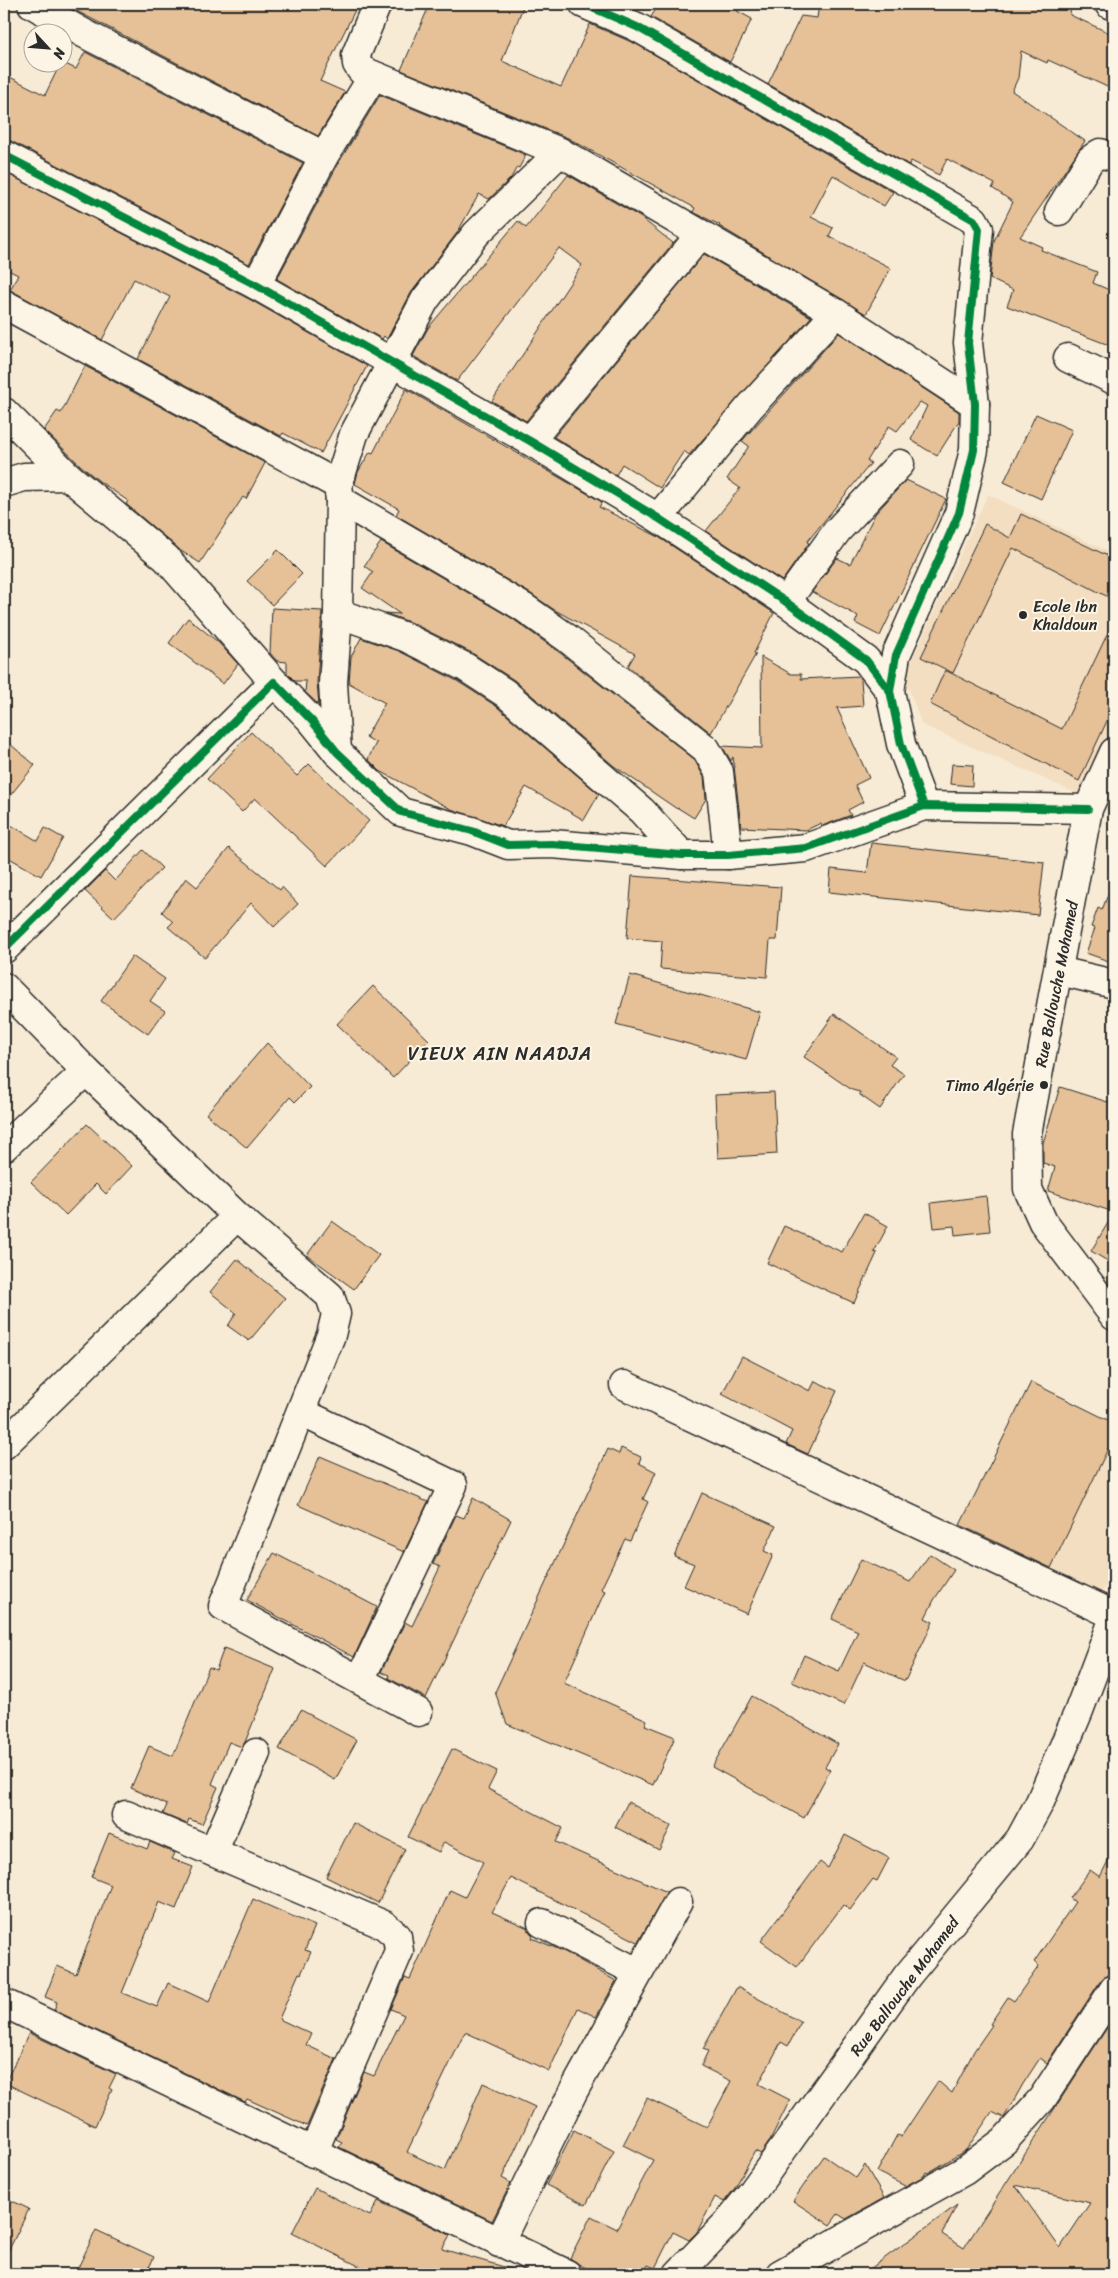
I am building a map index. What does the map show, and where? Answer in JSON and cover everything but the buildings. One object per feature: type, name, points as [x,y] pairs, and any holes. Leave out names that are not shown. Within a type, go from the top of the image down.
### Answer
[{"type":"street","points":[[32,4],[85,34],[324,156]]},
{"type":"street","points":[[376,4],[356,55],[357,64],[361,70],[560,152],[836,312],[975,404]]},
{"type":"street","points":[[584,4],[637,27],[974,220],[979,229],[968,343],[975,404],[974,450],[959,513],[896,655],[890,691],[901,744],[924,806]]},
{"type":"street","points":[[1109,4],[1114,6]]},
{"type":"street","points":[[256,285],[324,156],[373,76]]},
{"type":"street","points":[[337,752],[333,684],[338,613],[339,492],[354,434],[390,362],[425,300],[476,234],[560,152]]},
{"type":"street","points":[[1059,211],[1090,160],[1100,153],[1114,157]]},
{"type":"street","points":[[4,155],[256,285],[530,441],[658,518],[786,602],[866,660],[890,691]]},
{"type":"street","points":[[530,441],[701,234]]},
{"type":"street","points":[[4,304],[339,492],[523,607],[567,638],[706,750],[719,772],[728,855]]},
{"type":"street","points":[[658,518],[749,408],[836,312]]},
{"type":"street","points":[[1068,358],[1114,380]]},
{"type":"street","points":[[4,412],[68,476],[166,558],[274,682],[312,721],[337,752],[401,812],[472,831],[508,845],[552,844],[682,855],[728,855],[806,848],[924,806],[1088,809]]},
{"type":"street","points":[[786,602],[837,531],[900,464]]},
{"type":"street","points":[[4,483],[24,477],[68,476]]},
{"type":"street","points":[[338,613],[405,637],[465,667],[505,693],[642,811],[682,855]]},
{"type":"street","points":[[4,949],[274,682]]},
{"type":"street","name":"Rue Ballouche Mohamed","points":[[1112,763],[1088,809],[1027,1134],[1028,1190],[1043,1222],[1114,1316]]},
{"type":"street","points":[[1059,970],[1114,984]]},
{"type":"street","points":[[4,987],[86,1071],[237,1216],[330,1296],[336,1314],[331,1335],[223,1606],[418,1712]]},
{"type":"street","points":[[4,1146],[86,1071]]},
{"type":"street","points":[[4,1445],[237,1216]]},
{"type":"street","points":[[624,1385],[1114,1617]]},
{"type":"street","points":[[305,1401],[453,1485],[360,1680]]},
{"type":"street","name":"Rue Ballouche Mohamed","points":[[678,2274],[728,2222],[753,2192],[907,1976],[1020,1839],[1040,1802],[1078,1713],[1114,1617]]},
{"type":"street","points":[[214,1852],[256,1753]]},
{"type":"street","points":[[126,1815],[384,1925],[397,1936],[399,1951],[314,2153]]},
{"type":"street","points":[[499,2243],[572,2092],[637,1972],[678,1902]]},
{"type":"street","points":[[542,1923],[637,1972]]},
{"type":"street","points":[[780,2274],[964,2171],[1004,2141],[1042,2099],[1114,1989]]},
{"type":"street","points":[[4,2003],[499,2243],[567,2274]]},
{"type":"shaded area","name":"Ecole Ibn Khaldoun","points":[[988,494],[1114,554],[1114,730],[1083,796],[922,725],[904,677]]},
{"type":"shaded area","points":[[1031,1382],[1114,1423],[1114,1577],[1099,1595],[960,1525]]},
{"type":"cycle path","points":[[584,4],[637,27],[974,220],[979,229],[968,343],[975,404],[974,450],[959,513],[896,655],[890,691]]},
{"type":"cycle path","points":[[4,155],[256,285],[530,441],[658,518],[786,602],[866,660],[890,691],[901,744],[924,806]]},
{"type":"cycle path","points":[[4,949],[274,682],[312,721],[337,752],[401,812],[472,831],[508,845],[552,844],[682,855],[728,855],[806,848],[924,806],[1088,809]]},
{"type":"place","name":"Ecole Ibn Khaldoun","points":[[1023,615]]},
{"type":"place","name":"Timo Algérie","points":[[1044,1085]]},
{"type":"district","name":"VIEUX AIN NAADJA","points":[[500,1053]]}]
